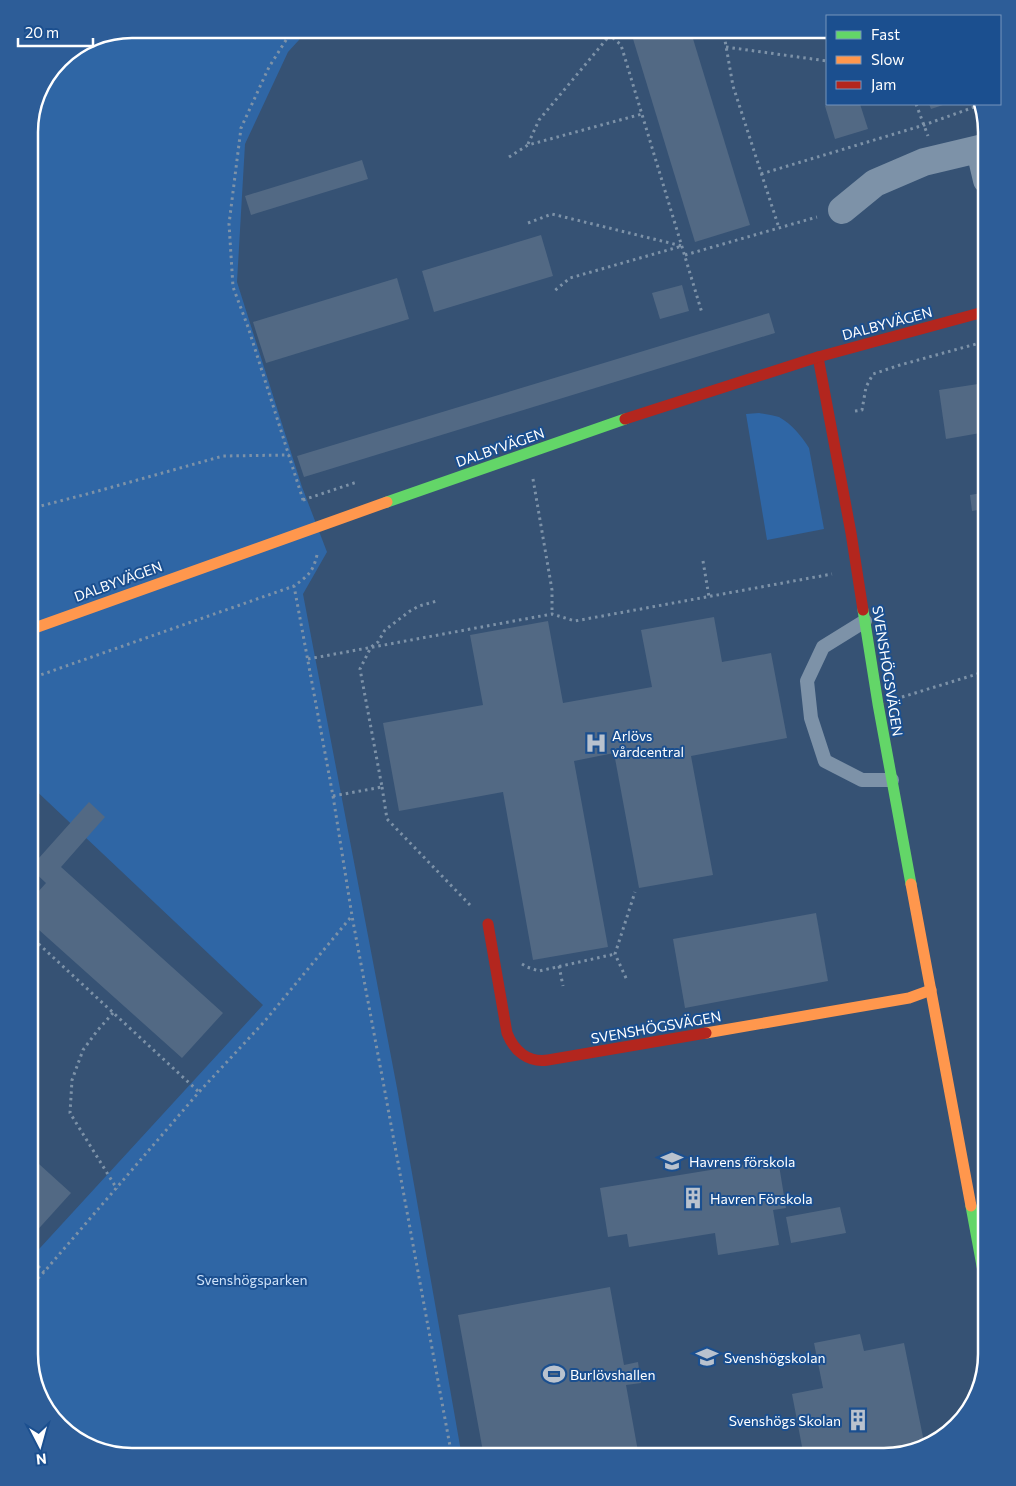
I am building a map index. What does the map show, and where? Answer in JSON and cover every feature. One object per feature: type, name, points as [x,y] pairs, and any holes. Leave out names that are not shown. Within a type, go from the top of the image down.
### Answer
[{"type":"street","points":[[842,210],[875,183],[924,162],[978,150]]},
{"type":"street","name":"DALBYVÄGEN","points":[[38,627],[310,528],[632,417],[818,357],[978,313]]},
{"type":"street","name":"SVENSHÖGSVÄGEN","points":[[818,357],[851,533],[878,704],[978,1244]]},
{"type":"street","name":"SVENSHÖGSVÄGEN","points":[[488,924],[510,1043],[517,1051],[529,1058],[540,1061],[556,1060],[909,998],[931,990]]},
{"type":"lane","points":[[865,621],[823,647],[808,681],[811,718],[826,761],[862,780],[892,780]]},
{"type":"path","points":[[38,676],[294,586],[309,575],[315,564],[318,551],[303,500],[248,327],[233,287],[230,224],[241,128],[269,67],[287,38]]},
{"type":"path","points":[[528,144],[539,120],[607,38]]},
{"type":"path","points":[[613,38],[622,46],[702,312]]},
{"type":"path","points":[[724,38],[733,86],[779,228]]},
{"type":"path","points":[[726,47],[826,60]]},
{"type":"path","points":[[916,105],[937,160]]},
{"type":"path","points":[[761,174],[924,125],[975,107]]},
{"type":"path","points":[[509,157],[528,144],[642,114]]},
{"type":"path","points":[[685,255],[842,210]]},
{"type":"path","points":[[528,223],[552,214],[682,246]]},
{"type":"path","points":[[553,292],[570,278],[682,246]]},
{"type":"path","points":[[830,418],[862,410],[866,387],[873,374],[900,364],[978,344]]},
{"type":"path","points":[[38,507],[223,456],[289,455]]},
{"type":"path","points":[[532,476],[552,590],[552,614]]},
{"type":"path","points":[[703,562],[709,597]]},
{"type":"path","points":[[308,659],[552,614],[575,621],[837,574]]},
{"type":"path","points":[[294,586],[333,796],[352,916],[450,1448]]},
{"type":"path","points":[[437,601],[419,606],[410,611],[385,630],[378,642],[371,647],[360,669],[388,819],[488,924]]},
{"type":"path","points":[[878,704],[978,674]]},
{"type":"path","points":[[333,796],[382,787]]},
{"type":"path","points":[[626,978],[615,954],[634,892]]},
{"type":"path","points":[[38,1278],[199,1092],[264,1022],[352,916]]},
{"type":"path","points":[[38,943],[199,1092]]},
{"type":"path","points":[[516,960],[527,967],[539,971],[615,954]]},
{"type":"path","points":[[559,966],[563,986]]},
{"type":"path","points":[[113,1013],[83,1050],[72,1080],[70,1113],[117,1188]]},
{"type":"path","points":[[38,1266],[44,1272]]},
{"type":"green space","name":"Svenshögsparken","points":[[301,38],[288,52],[245,144],[237,282],[302,487],[327,552],[303,594],[397,1088],[460,1448],[125,1448],[101,1444],[90,1439],[79,1433],[57,1412],[41,1379],[38,1367],[38,1250],[263,1005],[38,792],[38,119],[47,90],[65,65],[79,53],[113,39]]},
{"type":"green space","points":[[759,413],[777,416],[784,420],[796,431],[809,448],[824,529],[767,540],[746,414]]},
{"type":"building","points":[[633,38],[693,38],[750,225],[695,242]]},
{"type":"building","points":[[860,105],[868,129],[835,139],[825,106]]},
{"type":"building","points":[[929,105],[943,105],[931,109]]},
{"type":"building","points":[[362,160],[368,179],[251,215],[245,196]]},
{"type":"building","points":[[541,235],[553,276],[434,312],[422,271]]},
{"type":"building","points":[[397,278],[409,319],[266,363],[253,322]]},
{"type":"building","points":[[682,285],[689,311],[660,319],[652,293]]},
{"type":"building","points":[[769,313],[775,333],[304,477],[297,456]]},
{"type":"building","points":[[978,384],[978,433],[946,439],[939,390]]},
{"type":"building","points":[[978,494],[978,510],[972,511],[970,495]]},
{"type":"building","points":[[714,617],[722,662],[771,653],[787,738],[691,756],[713,875],[639,888],[614,753],[574,761],[608,947],[533,960],[503,792],[399,811],[383,723],[483,705],[470,635],[548,621],[563,703],[652,687],[641,630]]},
{"type":"building","points":[[89,802],[105,817],[61,867],[223,1013],[182,1058],[38,929],[38,892],[46,883],[38,876],[38,859]]},
{"type":"building","points":[[816,913],[828,981],[685,1008],[673,939]]},
{"type":"building","name":"Havren Förskola","points":[[778,1159],[786,1208],[773,1210],[779,1245],[718,1255],[715,1233],[629,1247],[627,1234],[608,1237],[600,1188]]},
{"type":"building","points":[[38,1163],[71,1193],[38,1229]]},
{"type":"building","points":[[840,1207],[846,1233],[791,1243],[786,1217]]},
{"type":"building","name":"Burlövshallen","points":[[610,1287],[624,1365],[638,1362],[641,1383],[626,1385],[637,1448],[482,1448],[458,1315]]},
{"type":"building","name":"Svenshögs Skolan","points":[[860,1334],[864,1351],[904,1343],[923,1439],[897,1448],[802,1448],[792,1394],[823,1388],[814,1343]]},
{"type":"traffic: fast","points":[[387,502],[625,419]]},
{"type":"traffic: fast","points":[[863,610],[911,884]]},
{"type":"traffic: fast","points":[[971,1206],[978,1244]]},
{"type":"traffic: slow","points":[[38,627],[387,502]]},
{"type":"traffic: slow","points":[[911,884],[971,1206]]},
{"type":"traffic: slow","points":[[706,1033],[909,998],[931,990]]},
{"type":"traffic: jam","points":[[625,419],[818,357],[978,313]]},
{"type":"traffic: jam","points":[[818,357],[851,533],[863,610]]},
{"type":"traffic: jam","points":[[488,924],[507,1033],[518,1050],[528,1058],[548,1060],[706,1033]]},
{"type":"place","name":"Arlövs vårdcentral","points":[[596,743]]},
{"type":"place","name":"Havrens förskola","points":[[672,1161]]},
{"type":"place","name":"Havren Förskola","points":[[693,1198]]},
{"type":"place","name":"Svenshögskolan","points":[[707,1357]]},
{"type":"place","name":"Burlövshallen","points":[[554,1374]]},
{"type":"place","name":"Svenshögs Skolan","points":[[858,1420]]}]
